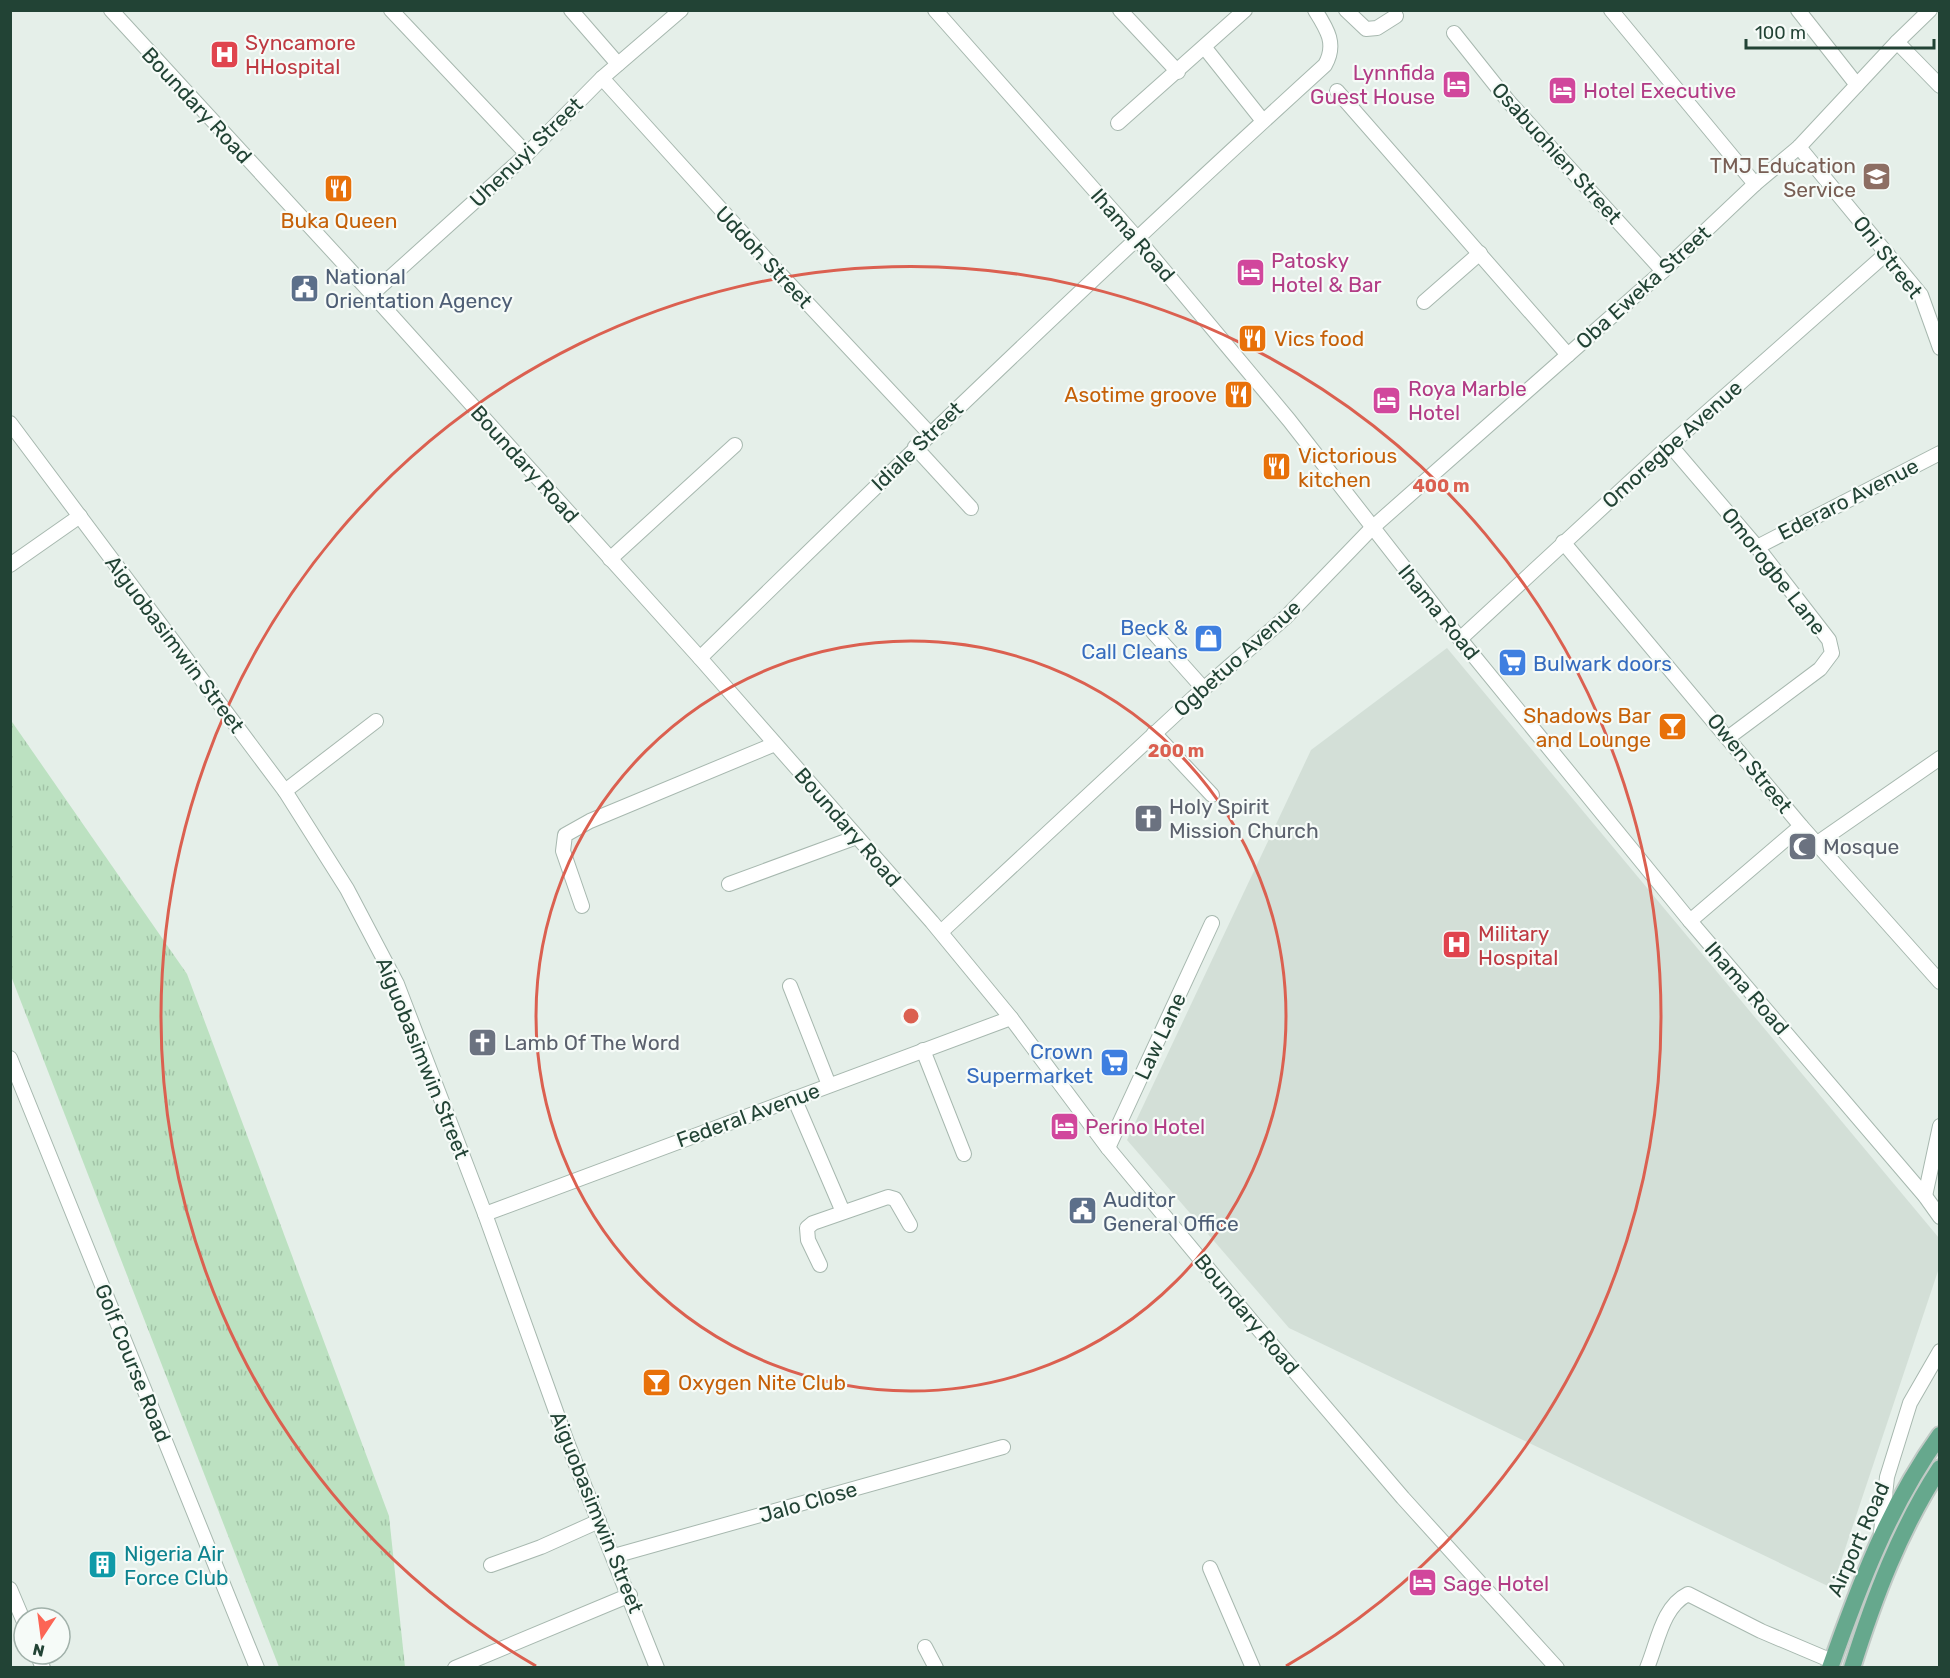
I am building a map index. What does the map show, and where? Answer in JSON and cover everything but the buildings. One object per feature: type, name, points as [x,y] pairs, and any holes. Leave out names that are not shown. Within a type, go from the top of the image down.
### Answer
[{"type":"main road","name":"Airport Road","points":[[1831,1664],[1899,1497],[1940,1435]]},
{"type":"main road","name":"Airport Road","points":[[1852,1668],[1895,1550],[1924,1492],[1940,1468]]},
{"type":"main road","points":[[1880,1541],[1895,1550]]},
{"type":"street","name":"Boundary Road","points":[[111,10],[372,294],[700,658],[940,932],[1011,1018],[1108,1148],[1403,1498],[1557,1668]]},
{"type":"street","points":[[390,10],[527,154]]},
{"type":"street","points":[[571,10],[618,64]]},
{"type":"street","name":"Uhenuyi Street","points":[[372,294],[527,154],[602,78],[681,10]]},
{"type":"street","name":"Ihama Road","points":[[935,10],[1136,237],[1289,420],[1460,639],[1690,921],[1925,1196],[1940,1217]]},
{"type":"street","points":[[1120,10],[1178,72]]},
{"type":"street","points":[[1118,123],[1205,48],[1245,10]]},
{"type":"street","name":"Idiale Street","points":[[700,658],[929,433],[1136,237],[1325,65],[1330,55],[1331,40],[1328,29],[1315,10]]},
{"type":"street","points":[[1346,10],[1366,29],[1377,28],[1396,16]]},
{"type":"street","points":[[1611,10],[1755,184]]},
{"type":"street","points":[[1798,10],[1857,85]]},
{"type":"street","name":"Oba Eweka Street","points":[[1372,528],[1663,271],[1755,184],[1799,147],[1930,10]]},
{"type":"street","name":"Osabuohien Street","points":[[1454,33],[1509,102],[1663,271]]},
{"type":"street","points":[[1897,42],[1940,86]]},
{"type":"street","points":[[1205,48],[1263,121]]},
{"type":"street","name":"Uddoh Street","points":[[602,78],[765,258],[929,433]]},
{"type":"street","points":[[1337,91],[1568,355]]},
{"type":"street","name":"Oni Street","points":[[1799,147],[1921,295],[1940,348]]},
{"type":"street","points":[[1424,302],[1480,253]]},
{"type":"street","name":"Omoregbe Avenue","points":[[1460,639],[1670,445],[1887,253]]},
{"type":"street","name":"Aiguobasimwin Street","points":[[10,423],[285,791],[347,889],[397,984],[485,1214],[567,1442],[630,1595],[657,1668]]},
{"type":"street","points":[[610,559],[735,445]]},
{"type":"street","name":"Omorogbe Lane","points":[[1670,445],[1757,546],[1829,640],[1832,653],[1820,669],[1729,737]]},
{"type":"street","points":[[915,447],[971,508]]},
{"type":"street","name":"Ederaro Avenue","points":[[1757,546],[1940,453]]},
{"type":"street","points":[[10,565],[80,516]]},
{"type":"street","name":"Ogbetuo Avenue","points":[[940,932],[1203,688],[1286,616],[1372,528]]},
{"type":"street","name":"Owen Street","points":[[1563,542],[1729,737],[1816,844],[1940,982]]},
{"type":"street","points":[[1153,632],[1203,688]]},
{"type":"street","points":[[285,791],[376,721]]},
{"type":"street","points":[[1154,733],[1212,795]]},
{"type":"street","points":[[582,906],[563,851],[565,835],[576,827],[776,744]]},
{"type":"street","points":[[1816,844],[1940,758]]},
{"type":"street","points":[[1690,921],[1801,826]]},
{"type":"street","points":[[729,884],[857,837]]},
{"type":"street","name":"Law Lane","points":[[1108,1148],[1212,923]]},
{"type":"street","points":[[790,986],[829,1085]]},
{"type":"street","name":"Federal Avenue","points":[[485,1214],[1011,1018]]},
{"type":"street","points":[[923,1050],[964,1154]]},
{"type":"street","name":"Golf Course Road","points":[[10,1058],[17,1093],[257,1668]]},
{"type":"street","points":[[794,1098],[843,1212]]},
{"type":"street","points":[[1925,1196],[1940,1126]]},
{"type":"street","points":[[820,1264],[808,1240],[807,1228],[813,1223],[888,1197],[895,1199],[910,1225]]},
{"type":"street","points":[[1880,1541],[1887,1478],[1910,1403],[1940,1351]]},
{"type":"street","name":"Jalo Close","points":[[614,1556],[1003,1447]]},
{"type":"street","points":[[491,1564],[541,1547],[599,1521]]},
{"type":"street","points":[[1210,1568],[1252,1668]]},
{"type":"street","points":[[10,1589],[17,1606]]},
{"type":"street","points":[[1647,1668],[1665,1619],[1676,1600],[1688,1594],[1831,1664]]},
{"type":"street","points":[[455,1668],[630,1595]]},
{"type":"street","points":[[925,1647],[936,1668]]},
{"type":"shaded area","name":"Military Hospital","points":[[1447,648],[1939,1238],[1939,1268],[1832,1588],[1289,1328],[1127,1140],[1311,750]]},
{"type":"green space","points":[[10,719],[187,974],[389,1516],[405,1667],[279,1667],[11,976]]},
{"type":"place","name":"Syncamore HHospital","points":[[224,54]]},
{"type":"place","name":"Lynnfida Guest House","points":[[1456,84]]},
{"type":"place","name":"Hotel Executive","points":[[1562,90]]},
{"type":"place","name":"TMJ Education Service","points":[[1877,177]]},
{"type":"place","name":"Buka Queen","points":[[339,189]]},
{"type":"place","name":"Patosky Hotel & Bar","points":[[1250,272]]},
{"type":"place","name":"National Orientation Agency","points":[[304,288]]},
{"type":"place","name":"Vics food","points":[[1253,338]]},
{"type":"place","name":"Asotime groove","points":[[1238,394]]},
{"type":"place","name":"Roya Marble Hotel","points":[[1387,400]]},
{"type":"place","name":"Victorious kitchen","points":[[1277,467]]},
{"type":"place","name":"Beck & Call Cleans","points":[[1209,639]]},
{"type":"place","name":"Bulwark doors","points":[[1512,663]]},
{"type":"place","name":"Shadows Bar and Lounge","points":[[1672,727]]},
{"type":"place","name":"Holy Spirit Mission Church","points":[[1148,818]]},
{"type":"place","name":"Mosque","points":[[1802,846]]},
{"type":"place","name":"Military Hospital","points":[[1457,945]]},
{"type":"place","name":"Lamb Of The Word","points":[[483,1042]]},
{"type":"place","name":"Crown Supermarket","points":[[1114,1063]]},
{"type":"place","name":"Perino Hotel","points":[[1064,1126]]},
{"type":"place","name":"Auditor General Office","points":[[1082,1211]]},
{"type":"place","name":"Oxygen Nite Club","points":[[657,1382]]},
{"type":"place","name":"Nigeria Air Force Club","points":[[103,1565]]},
{"type":"place","name":"Sage Hotel","points":[[1422,1583]]}]
